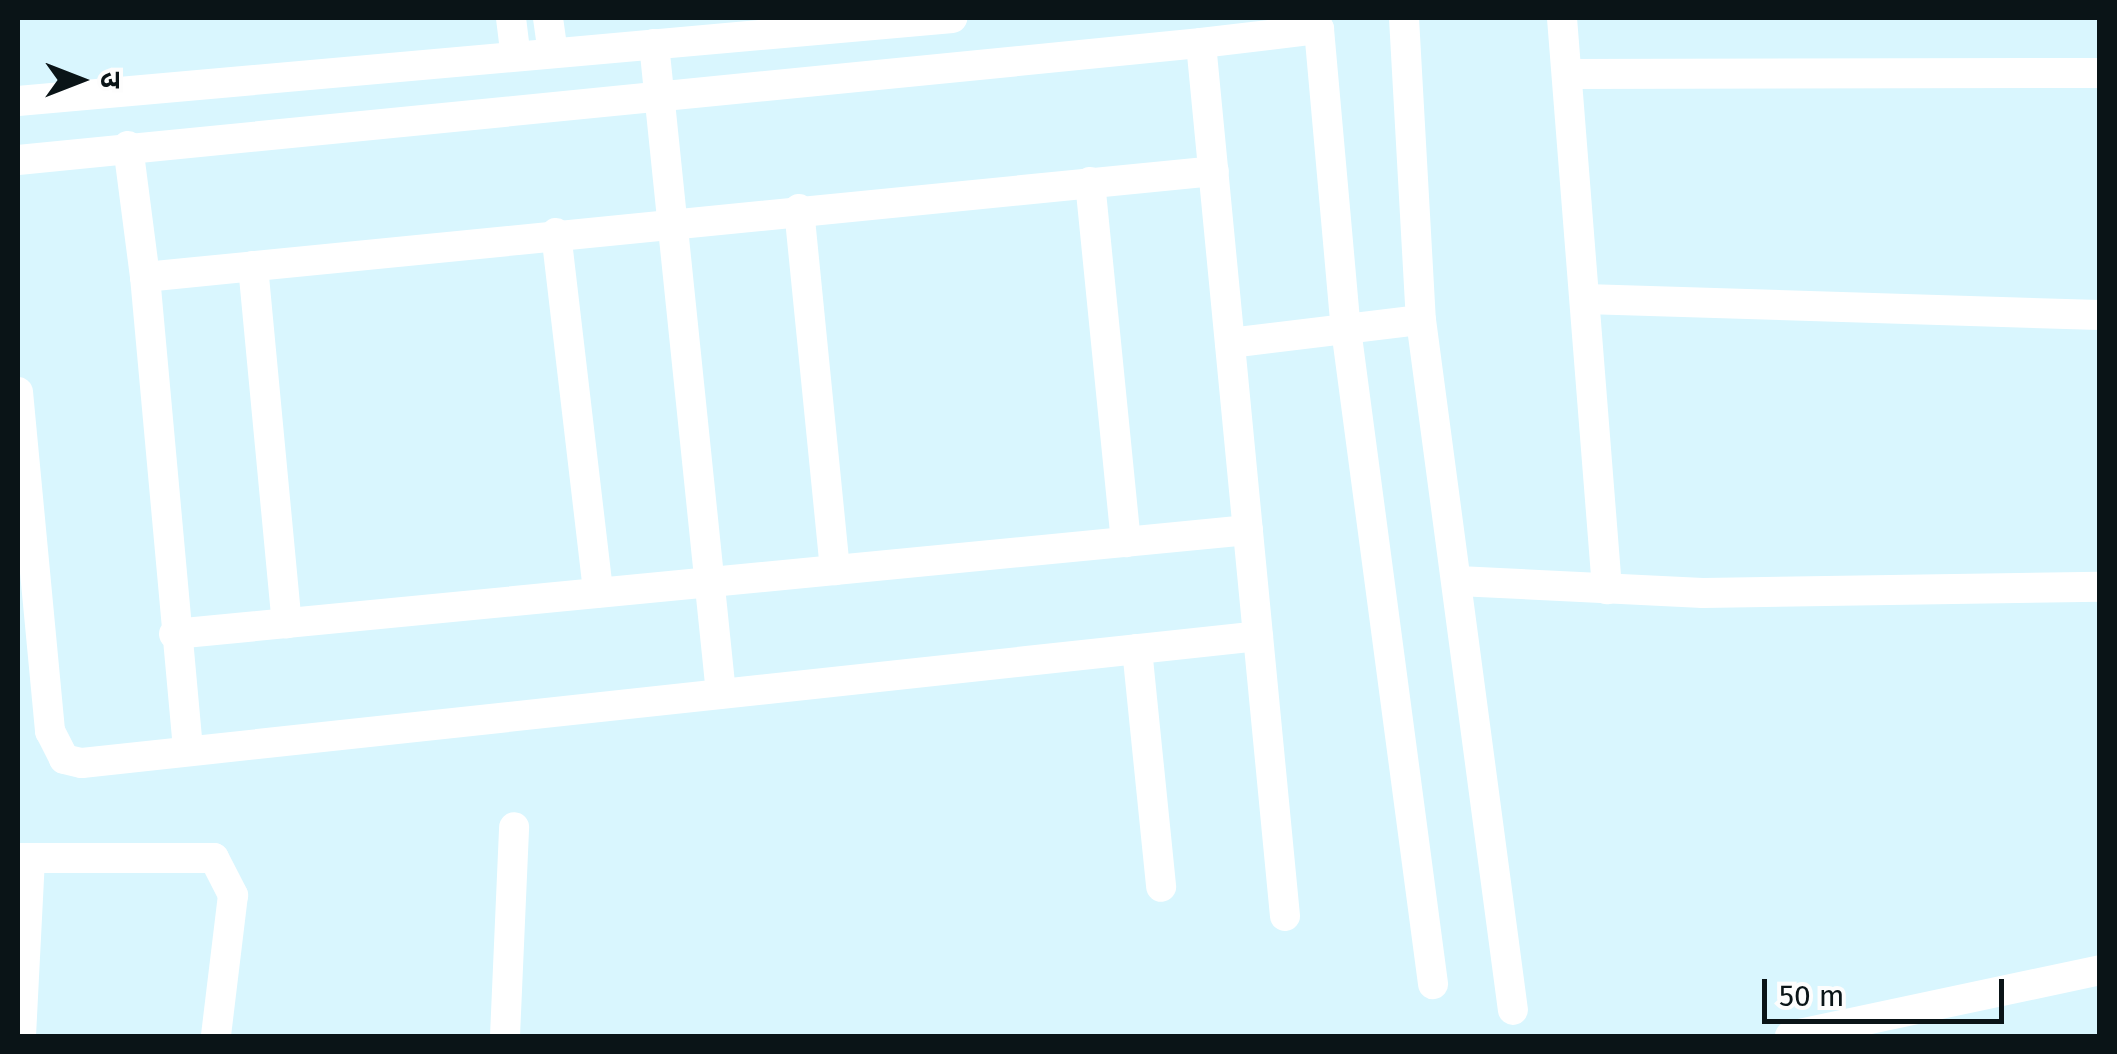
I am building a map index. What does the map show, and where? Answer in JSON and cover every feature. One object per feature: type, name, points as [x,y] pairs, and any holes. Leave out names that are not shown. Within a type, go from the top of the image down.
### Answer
[{"type":"street","points":[[511,18],[516,56]]},
{"type":"street","points":[[548,18],[552,52]]},
{"type":"street","points":[[18,101],[952,18]]},
{"type":"street","points":[[1404,18],[1421,320],[1513,1010]]},
{"type":"street","points":[[1562,18],[1607,590]]},
{"type":"street","points":[[18,160],[660,92],[1319,29],[1346,329],[1433,984]]},
{"type":"street","points":[[1201,43],[1285,916]]},
{"type":"street","points":[[654,44],[721,694]]},
{"type":"street","points":[[1567,74],[2100,72]]},
{"type":"street","points":[[128,146],[188,749]]},
{"type":"street","points":[[144,278],[673,221],[1214,171]]},
{"type":"street","points":[[1090,182],[1126,542]]},
{"type":"street","points":[[798,209],[836,570]]},
{"type":"street","points":[[556,233],[598,593]]},
{"type":"street","points":[[253,266],[287,623]]},
{"type":"street","points":[[1585,299],[2100,315]]},
{"type":"street","points":[[1230,343],[1421,320]]},
{"type":"street","points":[[18,392],[22,476],[50,731],[64,759],[1258,636]]},
{"type":"street","points":[[174,634],[1248,530]]},
{"type":"street","points":[[1458,581],[1607,590],[2100,586]]},
{"type":"street","points":[[1137,650],[1160,888]]},
{"type":"street","points":[[505,1036],[514,827]]},
{"type":"street","points":[[20,1036],[24,858],[214,858],[233,894],[216,1036]]},
{"type":"street","points":[[1790,1036],[2100,970]]}]
